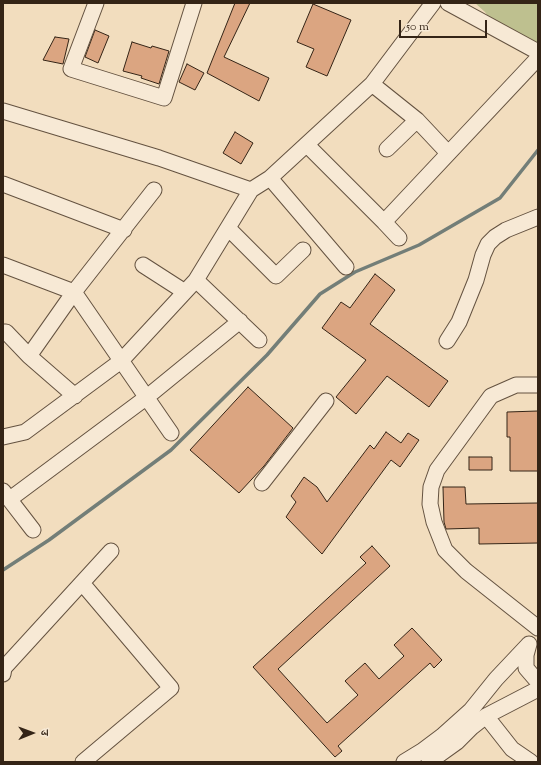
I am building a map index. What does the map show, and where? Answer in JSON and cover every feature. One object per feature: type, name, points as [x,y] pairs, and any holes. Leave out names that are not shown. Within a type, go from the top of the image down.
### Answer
[{"type":"street","points":[[96,3],[72,69],[164,98],[194,3]]},
{"type":"street","points":[[3,437],[25,432],[121,361],[196,280],[251,190],[270,178],[372,84],[433,3]]},
{"type":"street","points":[[448,3],[538,52]]},
{"type":"street","points":[[384,222],[538,58]]},
{"type":"street","points":[[372,84],[417,120],[448,153]]},
{"type":"street","points":[[3,111],[159,158],[251,190]]},
{"type":"street","points":[[387,149],[417,120]]},
{"type":"street","points":[[307,145],[399,238]]},
{"type":"street","points":[[270,178],[346,267]]},
{"type":"street","points":[[3,184],[124,230]]},
{"type":"street","points":[[29,356],[74,292],[154,190]]},
{"type":"street","points":[[447,341],[459,322],[476,280],[483,254],[488,244],[495,237],[506,230],[538,217]]},
{"type":"street","points":[[228,228],[276,276],[303,250]]},
{"type":"street","points":[[3,265],[74,292],[171,433]]},
{"type":"street","points":[[143,265],[186,292]]},
{"type":"street","points":[[196,280],[259,340]]},
{"type":"street","points":[[33,530],[6,495],[146,397],[240,321]]},
{"type":"street","points":[[3,332],[6,332],[29,356],[75,396]]},
{"type":"street","points":[[538,385],[516,385],[491,396],[437,470],[431,487],[430,504],[434,522],[445,550],[466,571],[538,628]]},
{"type":"street","points":[[262,483],[326,401]]},
{"type":"street","points":[[3,674],[4,668],[111,551]]},
{"type":"street","points":[[82,583],[171,688],[83,762]]},
{"type":"street","points":[[534,638],[526,655],[526,668],[538,682]]},
{"type":"street","points":[[404,762],[442,736],[470,710],[534,638]]},
{"type":"street","points":[[429,762],[457,742],[486,716],[538,689]]},
{"type":"street","points":[[486,716],[512,749],[531,762]]},
{"type":"green space","points":[[475,3],[538,3],[538,61],[508,45],[485,12]]},
{"type":"building","points":[[235,3],[250,3],[224,57],[269,78],[259,101],[207,73]]},
{"type":"building","points":[[313,4],[351,20],[327,76],[306,67],[314,49],[297,42]]},
{"type":"building","points":[[95,30],[109,36],[98,63],[85,57]]},
{"type":"building","points":[[55,37],[69,39],[63,64],[43,60]]},
{"type":"building","points":[[132,42],[151,48],[152,46],[169,51],[159,84],[141,78],[142,76],[123,71]]},
{"type":"building","points":[[187,64],[204,73],[195,90],[179,82]]},
{"type":"building","points":[[235,132],[253,143],[241,164],[223,153]]},
{"type":"building","points":[[375,274],[395,290],[370,324],[448,381],[429,407],[387,376],[356,414],[336,397],[366,360],[322,328],[341,302],[350,308]]},
{"type":"building","points":[[248,387],[293,428],[264,466],[239,493],[190,450]]},
{"type":"building","points":[[538,411],[538,471],[510,471],[510,437],[507,437],[507,412]]},
{"type":"building","points":[[386,432],[401,443],[408,433],[419,440],[400,467],[391,460],[322,554],[286,517],[296,502],[291,496],[304,477],[317,487],[327,502],[370,445],[374,449]]},
{"type":"building","points":[[469,457],[492,457],[492,470],[469,470]]},
{"type":"building","points":[[443,487],[465,487],[466,504],[538,503],[538,543],[479,544],[479,528],[446,529],[444,522]]},
{"type":"building","points":[[372,546],[390,566],[278,669],[327,723],[358,695],[345,681],[365,663],[379,679],[404,656],[394,645],[412,628],[442,660],[434,668],[430,663],[338,746],[342,751],[335,757],[253,667],[366,563],[360,557]]},
{"type":"waterway","points":[[3,570],[49,540],[171,450],[267,355],[320,294],[355,272],[419,245],[500,198],[538,150]]}]
